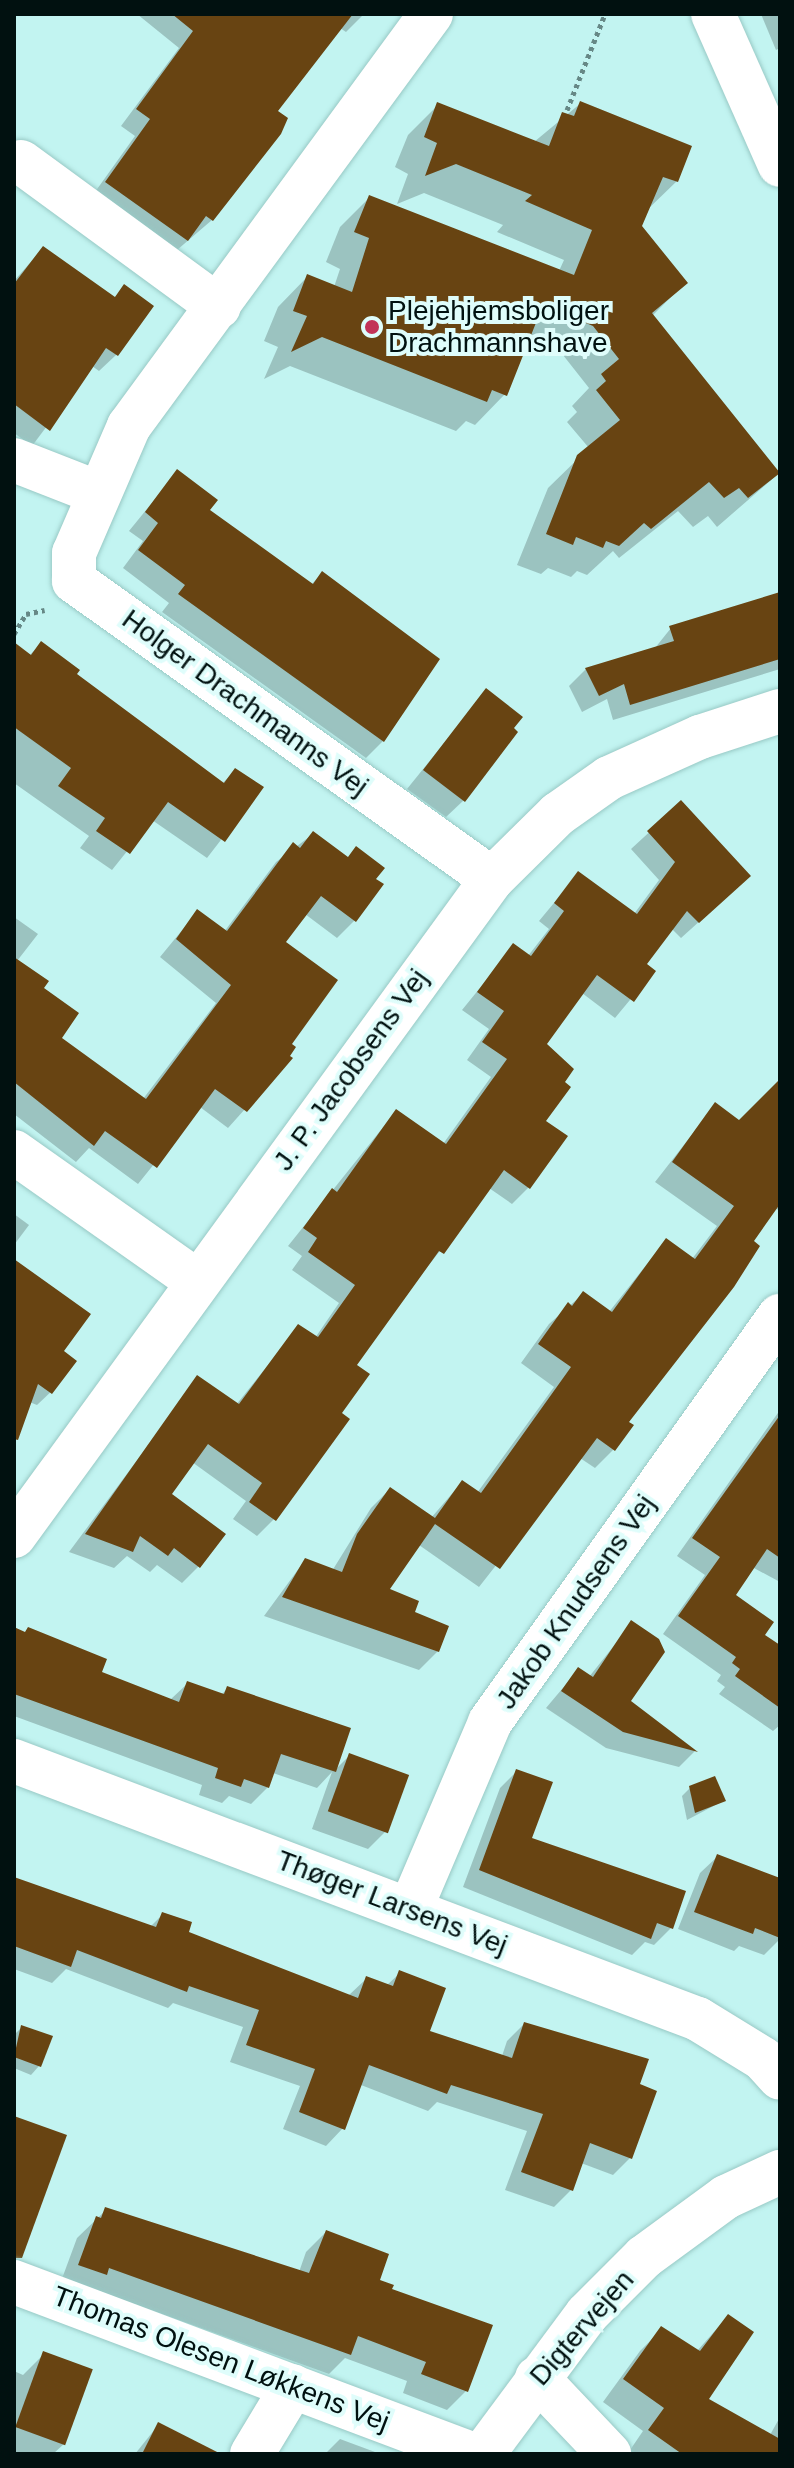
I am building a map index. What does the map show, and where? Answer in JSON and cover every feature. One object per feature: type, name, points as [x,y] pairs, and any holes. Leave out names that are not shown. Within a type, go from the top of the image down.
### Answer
[{"type":"street","name":"Holger Drachmanns Vej","points":[[431,14],[129,426],[74,553],[74,581],[492,879]]},
{"type":"street","points":[[713,14],[780,165]]},
{"type":"street","points":[[21,162],[219,307]]},
{"type":"street","points":[[14,460],[98,493]]},
{"type":"street","name":"J. P. Jacobsens Vej","points":[[14,1536],[492,879],[558,814],[609,778],[700,737],[780,711]]},
{"type":"street","points":[[14,1152],[197,1281]]},
{"type":"street","name":"Jakob Knudsens Vej","points":[[410,1910],[490,1722],[780,1316]]},
{"type":"street","name":"Thøger Larsens Vej","points":[[14,1761],[698,2019],[774,2057]]},
{"type":"street","name":"Digtervejen","points":[[483,2454],[587,2314],[644,2257],[726,2197],[780,2172]]},
{"type":"street","name":"Thomas Olesen Løkkens Vej","points":[[14,2282],[472,2454]]},
{"type":"street","points":[[537,2378],[609,2454]]},
{"type":"street","points":[[252,2454],[293,2386]]},
{"type":"path","points":[[567,110],[605,14]]},
{"type":"building","points":[[172,14],[353,14],[278,111],[288,118],[281,134],[213,221],[206,216],[188,241],[105,182],[150,119],[136,109],[193,31]]},
{"type":"building","name":"Plejehjemsboliger Drachmannshave","points":[[580,101],[692,146],[678,182],[663,177],[642,226],[688,283],[652,313],[780,473],[748,498],[739,488],[724,498],[709,482],[651,529],[644,523],[619,546],[606,541],[603,548],[576,537],[573,545],[546,534],[577,455],[620,420],[596,390],[606,381],[601,374],[619,359],[593,326],[543,305],[507,396],[492,390],[487,402],[322,337],[291,352],[307,316],[293,311],[307,274],[352,292],[369,238],[354,232],[369,195],[574,275],[592,230],[525,201],[532,195],[456,164],[425,176],[437,143],[424,137],[437,102],[549,146],[562,112],[574,116]]},
{"type":"building","points":[[43,246],[115,297],[124,284],[154,306],[118,356],[106,348],[50,431],[14,404],[14,284]]},
{"type":"building","points":[[177,469],[218,500],[210,510],[313,584],[322,571],[440,659],[384,742],[178,594],[185,585],[138,550],[158,523],[145,512]]},
{"type":"building","points":[[780,592],[780,659],[630,705],[624,684],[599,696],[585,668],[674,641],[669,626]]},
{"type":"building","points":[[41,641],[80,670],[77,674],[224,783],[235,768],[264,787],[225,842],[168,802],[130,854],[96,831],[105,818],[58,786],[71,768],[14,727],[14,642],[31,655]]},
{"type":"building","points":[[486,688],[523,717],[514,728],[518,732],[465,802],[423,770]]},
{"type":"building","points":[[681,800],[751,876],[699,923],[687,911],[647,964],[656,971],[634,1002],[597,975],[547,1044],[574,1069],[565,1082],[571,1087],[546,1121],[568,1136],[530,1189],[504,1170],[444,1254],[439,1251],[357,1365],[370,1374],[342,1413],[350,1419],[276,1521],[249,1502],[262,1483],[208,1444],[172,1494],[226,1534],[200,1568],[174,1548],[168,1556],[140,1536],[133,1552],[85,1534],[197,1375],[239,1404],[298,1324],[318,1337],[355,1285],[308,1252],[317,1238],[303,1228],[332,1188],[337,1192],[396,1109],[446,1144],[507,1059],[482,1042],[504,1011],[477,992],[513,943],[531,956],[564,911],[554,903],[578,871],[637,914],[675,862],[647,831]]},
{"type":"building","points":[[313,831],[348,857],[356,846],[385,868],[376,879],[384,884],[356,922],[321,896],[286,942],[338,980],[292,1044],[296,1047],[290,1056],[293,1058],[247,1112],[215,1089],[157,1168],[105,1131],[94,1146],[14,1082],[14,957],[49,981],[44,988],[79,1013],[62,1038],[146,1099],[231,985],[176,939],[197,909],[227,931],[293,842],[300,848]]},
{"type":"building","points":[[780,1079],[780,1204],[754,1241],[760,1246],[734,1287],[629,1422],[634,1425],[615,1451],[597,1438],[500,1569],[435,1524],[390,1589],[419,1601],[415,1612],[449,1626],[439,1652],[282,1597],[305,1558],[342,1572],[357,1534],[390,1487],[435,1518],[462,1480],[481,1493],[571,1367],[538,1344],[568,1302],[572,1306],[583,1291],[612,1312],[666,1238],[695,1259],[734,1206],[672,1162],[715,1102],[739,1120]]},
{"type":"building","points":[[14,1259],[91,1314],[64,1351],[77,1361],[52,1394],[38,1384],[18,1440],[14,1439]]},
{"type":"building","points":[[780,1415],[780,1558],[767,1549],[736,1595],[774,1622],[765,1635],[780,1645],[780,1708],[735,1676],[740,1669],[732,1663],[736,1657],[678,1616],[720,1557],[692,1538]]},
{"type":"building","points":[[631,1620],[659,1639],[665,1652],[631,1701],[698,1752],[623,1732],[561,1691],[578,1667],[593,1677]]},
{"type":"building","points":[[14,1627],[25,1632],[28,1627],[107,1659],[102,1672],[179,1702],[187,1681],[224,1694],[227,1686],[351,1728],[336,1772],[281,1754],[269,1788],[244,1779],[241,1787],[215,1778],[218,1768],[14,1694]]},
{"type":"building","points":[[349,1753],[409,1775],[388,1833],[328,1811]]},
{"type":"building","points":[[516,1769],[553,1782],[532,1838],[686,1891],[673,1929],[657,1923],[651,1939],[479,1870]]},
{"type":"building","points":[[715,1776],[726,1801],[695,1813],[689,1786]]},
{"type":"building","points":[[717,1854],[780,1878],[780,1938],[755,1928],[753,1934],[694,1912]]},
{"type":"building","points":[[14,1877],[156,1927],[162,1912],[192,1922],[189,1932],[358,1998],[366,1976],[393,1986],[399,1970],[446,1988],[430,2031],[512,2058],[524,2022],[649,2059],[640,2084],[657,2091],[632,2159],[590,2143],[573,2191],[521,2172],[543,2114],[451,2085],[447,2094],[369,2065],[345,2130],[299,2112],[315,2069],[246,2045],[259,2010],[189,1986],[187,1992],[77,1950],[71,1967],[14,1946]]},
{"type":"building","points":[[21,2025],[53,2036],[41,2067],[14,2057]]},
{"type":"building","points":[[14,2116],[67,2135],[22,2258],[14,2258]]},
{"type":"building","points":[[105,2207],[309,2273],[326,2230],[389,2254],[380,2280],[394,2285],[392,2289],[493,2325],[468,2392],[421,2374],[426,2362],[358,2336],[351,2355],[109,2268],[107,2275],[78,2265],[96,2216],[101,2218]]},
{"type":"building","points":[[728,2314],[754,2332],[709,2399],[780,2439],[780,2454],[682,2454],[648,2430],[664,2408],[623,2379],[661,2326],[700,2351]]},
{"type":"building","points":[[43,2351],[93,2369],[65,2445],[15,2427]]},
{"type":"building","points":[[158,2422],[221,2454],[142,2454]]},
{"type":"place","name":"Plejehjemsboliger Drachmannshave","points":[[372,327]]}]
